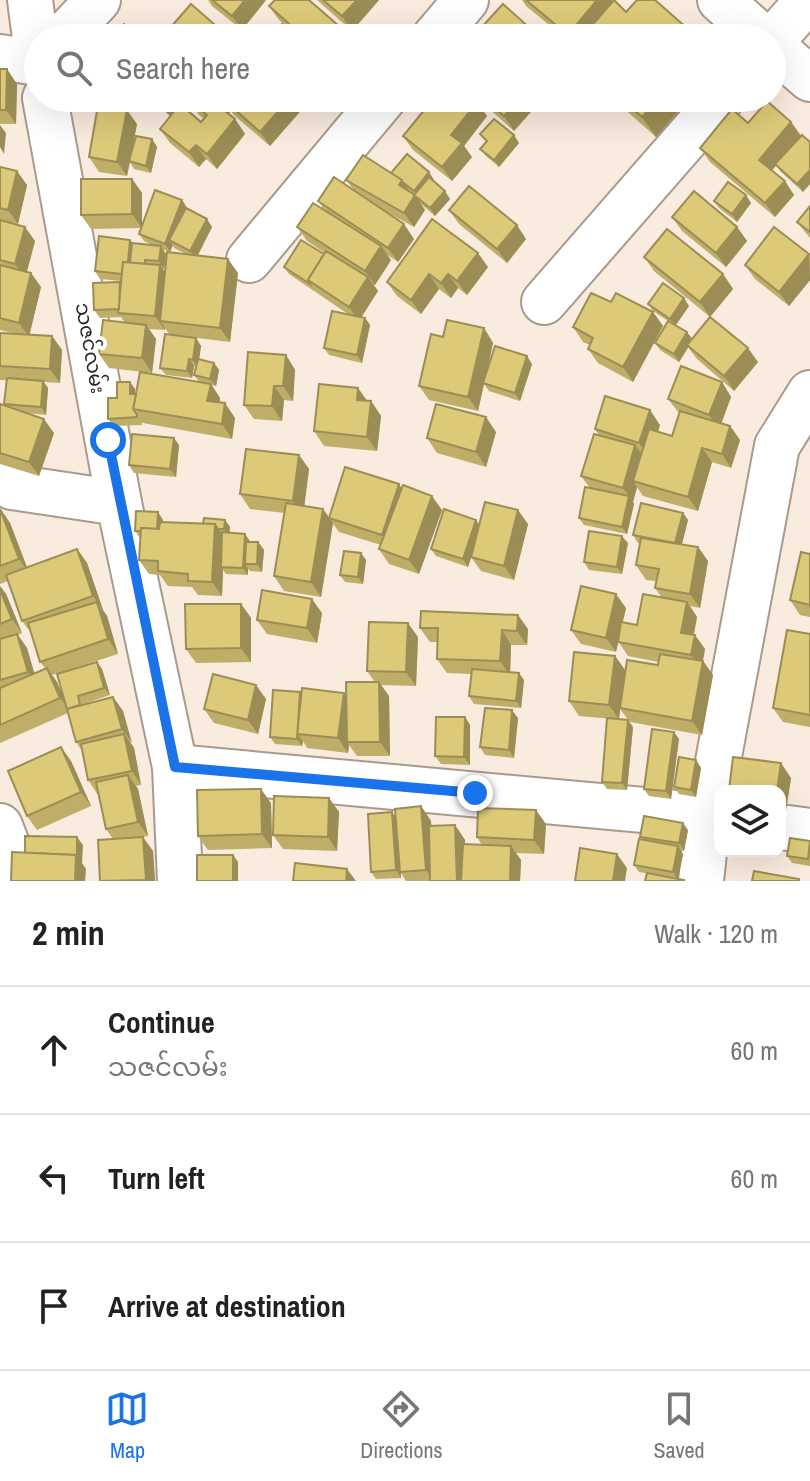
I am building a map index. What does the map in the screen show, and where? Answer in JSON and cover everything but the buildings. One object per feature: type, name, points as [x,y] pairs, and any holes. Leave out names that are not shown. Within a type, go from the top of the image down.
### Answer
[{"type":"street","points":[[30,0],[33,24]]},
{"type":"street","points":[[75,24],[98,0]]},
{"type":"street","points":[[446,24],[466,0]]},
{"type":"street","points":[[720,0],[747,24]]},
{"type":"street","points":[[786,26],[808,0]]},
{"type":"street","points":[[786,56],[810,79]]},
{"type":"street","points":[[0,57],[24,60]]},
{"type":"street","name":"သဇင်လမ်း","points":[[48,112],[119,503],[175,767],[180,881]]},
{"type":"street","points":[[249,260],[372,112]]},
{"type":"street","points":[[544,302],[710,112]]},
{"type":"street","points":[[719,785],[777,446],[810,393]]},
{"type":"street","points":[[0,478],[12,487],[119,503]]},
{"type":"street","points":[[175,767],[714,816],[701,881]]},
{"type":"street","points":[[0,826],[13,860],[8,881]]},
{"type":"street","points":[[786,828],[810,831]]},
{"type":"route","points":[[108,440],[175,767],[475,793]]}]
